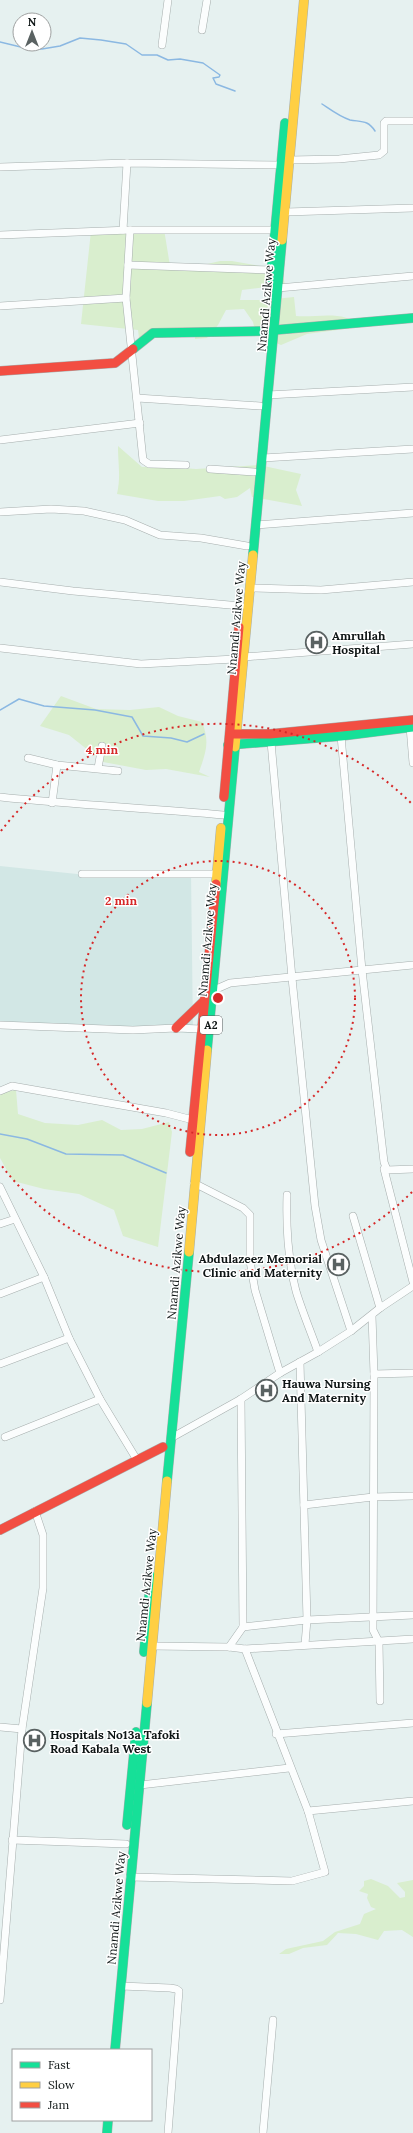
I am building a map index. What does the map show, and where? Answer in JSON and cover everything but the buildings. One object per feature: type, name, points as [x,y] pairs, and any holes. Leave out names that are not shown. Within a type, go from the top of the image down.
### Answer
[{"type":"main road","name":"Nnamdi Azikwe Way","points":[[239,658],[251,588],[263,458],[268,395],[271,270],[297,0]]},
{"type":"main road","name":"Nnamdi Azikwe Way","points":[[115,2049],[194,1183],[214,990],[239,658],[241,606],[260,406],[270,330],[278,288],[286,212],[304,0]]},
{"type":"main road","points":[[0,371],[116,363],[123,360],[143,337],[153,333],[270,330],[413,318]]},
{"type":"main road","points":[[233,739],[278,733],[412,725]]},
{"type":"main road","points":[[233,739],[271,742],[341,736],[412,725]]},
{"type":"main road","name":"Nnamdi Azikwe Way","points":[[107,2049],[216,874],[222,815],[233,739]]},
{"type":"main road","points":[[176,1028],[204,1001]]},
{"type":"main road","points":[[0,1530],[163,1447]]},
{"type":"main road","points":[[100,2133],[101,2121]]},
{"type":"main road","points":[[107,2133],[108,2121]]},
{"type":"street","points":[[162,45],[168,0]]},
{"type":"street","points":[[202,30],[207,0]]},
{"type":"street","points":[[290,160],[339,159],[379,155],[384,151],[384,123],[386,121],[413,121]]},
{"type":"street","points":[[127,163],[126,230],[128,265],[126,298],[144,463],[186,465]]},
{"type":"street","points":[[0,167],[127,163],[281,165]]},
{"type":"street","points":[[286,212],[413,208]]},
{"type":"street","points":[[0,235],[126,230],[276,230]]},
{"type":"street","points":[[128,265],[271,270]]},
{"type":"street","points":[[278,288],[413,276]]},
{"type":"street","points":[[0,306],[126,298]]},
{"type":"street","points":[[268,395],[413,387]]},
{"type":"street","points":[[137,398],[260,406]]},
{"type":"street","points":[[0,440],[140,424]]},
{"type":"street","points":[[263,458],[413,450]]},
{"type":"street","points":[[210,469],[254,472]]},
{"type":"street","points":[[0,512],[51,509],[84,511],[125,520],[160,535],[201,538],[247,546]]},
{"type":"street","points":[[256,525],[413,513]]},
{"type":"street","points":[[0,575],[0,582],[73,591],[241,606]]},
{"type":"street","points":[[251,588],[321,590],[413,582]]},
{"type":"street","points":[[0,648],[142,664],[413,644]]},
{"type":"street","points":[[412,725],[413,763]]},
{"type":"street","points":[[341,736],[362,970],[384,1162],[387,1170],[413,1169]]},
{"type":"street","points":[[271,742],[292,978],[317,1222],[321,1240],[351,1331]]},
{"type":"street","points":[[98,768],[102,746]]},
{"type":"street","points":[[28,758],[57,765],[118,770]]},
{"type":"street","points":[[52,803],[57,765]]},
{"type":"street","points":[[0,797],[52,803],[163,809],[222,815]]},
{"type":"street","points":[[82,874],[216,874]]},
{"type":"street","points":[[214,990],[230,983],[292,978],[413,964]]},
{"type":"street","points":[[0,1025],[133,1030],[176,1028],[202,1029]]},
{"type":"street","points":[[0,1091],[6,1087],[12,1086],[166,1113],[193,1120]]},
{"type":"street","points":[[384,1168],[413,1282]]},
{"type":"street","points":[[194,1183],[243,1208],[250,1215],[250,1261],[255,1290],[280,1373]]},
{"type":"street","points":[[0,1187],[44,1276],[69,1338],[100,1399],[137,1460]]},
{"type":"street","points":[[287,1195],[289,1247],[292,1272],[296,1291],[318,1352]]},
{"type":"street","points":[[353,1216],[380,1308]]},
{"type":"street","points":[[0,1224],[15,1219]]},
{"type":"street","points":[[0,1294],[44,1276]]},
{"type":"street","points":[[171,1438],[241,1399],[280,1373],[318,1352],[351,1331],[372,1316],[380,1308],[413,1286]]},
{"type":"street","points":[[372,1316],[374,1374],[373,1630],[379,1642],[380,1701]]},
{"type":"street","points":[[0,1364],[69,1338]]},
{"type":"street","points":[[300,1362],[307,1620],[305,1644]]},
{"type":"street","points":[[374,1374],[413,1373]]},
{"type":"street","points":[[5,1437],[100,1399]]},
{"type":"street","points":[[230,1647],[243,1626],[241,1399]]},
{"type":"street","points":[[304,1504],[413,1496]]},
{"type":"street","points":[[0,2000],[1,1971],[22,1729],[42,1588],[43,1535],[35,1511]]},
{"type":"street","points":[[243,1626],[307,1620],[413,1615]]},
{"type":"street","points":[[152,1646],[230,1647],[245,1649],[305,1644],[379,1642],[413,1639]]},
{"type":"street","points":[[130,1877],[292,1881],[325,1872],[308,1811],[276,1734],[245,1649]]},
{"type":"street","points":[[276,1734],[413,1723]]},
{"type":"street","points":[[0,1727],[22,1729]]},
{"type":"street","points":[[140,1785],[290,1768]]},
{"type":"street","points":[[308,1811],[413,1801]]},
{"type":"street","points":[[12,1840],[126,1844]]},
{"type":"street","points":[[121,1986],[170,1988],[179,1991],[168,2133]]},
{"type":"street","points":[[263,2133],[273,2020]]},
{"type":"shaded area","points":[[0,866],[77,874],[191,872],[193,1033],[0,1023]]},
{"type":"green space","points":[[164,229],[170,266],[186,269],[220,261],[232,261],[282,270],[285,285],[242,290],[240,300],[265,300],[294,297],[296,316],[339,316],[354,321],[360,327],[307,334],[281,345],[256,335],[253,322],[244,309],[226,310],[218,325],[207,338],[195,339],[195,334],[139,338],[138,330],[81,324],[91,231]]},
{"type":"green space","points":[[118,446],[142,467],[158,466],[196,469],[259,465],[301,474],[296,490],[302,506],[252,497],[250,488],[237,497],[225,499],[220,496],[184,501],[158,501],[117,494],[119,476]]},
{"type":"green space","points":[[61,696],[96,709],[130,710],[159,707],[178,716],[202,722],[206,735],[206,747],[204,759],[199,772],[210,777],[166,769],[146,770],[103,762],[69,735],[40,726]]},
{"type":"green space","points":[[16,1090],[18,1114],[45,1123],[78,1125],[102,1120],[121,1130],[142,1129],[169,1122],[172,1132],[158,1247],[123,1236],[114,1210],[79,1194],[44,1189],[13,1181],[0,1158],[0,1093]]},
{"type":"green space","points":[[371,1879],[388,1886],[400,1898],[405,1897],[405,1892],[397,1883],[413,1880],[413,1937],[402,1930],[384,1931],[378,1940],[356,1934],[338,1933],[327,1945],[303,1948],[289,1954],[279,1954],[286,1949],[323,1941],[335,1932],[360,1924],[364,1914],[376,1909],[371,1907],[367,1898],[368,1894],[359,1891],[364,1886],[364,1881]]},
{"type":"waterway","points":[[0,42],[29,49],[42,49],[60,46],[80,38],[126,44],[142,55],[157,55],[168,60],[180,59],[203,63],[220,75],[219,77],[213,78],[216,84],[235,91]]},
{"type":"waterway","points":[[322,104],[346,119],[367,123],[375,131]]},
{"type":"waterway","points":[[0,710],[19,699],[44,706],[95,710],[132,717],[143,736],[171,738],[187,742],[204,734]]},
{"type":"waterway","points":[[0,1134],[27,1139],[66,1154],[123,1155],[166,1173]]},
{"type":"traffic: fast","points":[[269,296],[285,123]]},
{"type":"traffic: fast","points":[[253,555],[282,240]]},
{"type":"traffic: fast","points":[[275,330],[413,318]]},
{"type":"traffic: fast","points":[[133,349],[153,333],[267,331]]},
{"type":"traffic: fast","points":[[228,745],[341,736],[413,727]]},
{"type":"traffic: fast","points":[[207,1050],[235,747]]},
{"type":"traffic: fast","points":[[167,1481],[189,1252]]},
{"type":"traffic: fast","points":[[144,1652],[151,1576]]},
{"type":"traffic: fast","points":[[115,2049],[147,1703]]},
{"type":"traffic: fast","points":[[127,1825],[136,1732]]},
{"type":"traffic: fast","points":[[107,2133],[108,2121]]},
{"type":"traffic: slow","points":[[282,240],[304,0]]},
{"type":"traffic: slow","points":[[235,747],[253,555]]},
{"type":"traffic: slow","points":[[216,884],[221,828]]},
{"type":"traffic: slow","points":[[189,1252],[207,1050]]},
{"type":"traffic: slow","points":[[147,1703],[167,1481]]},
{"type":"traffic: jam","points":[[0,371],[115,363],[133,349]]},
{"type":"traffic: jam","points":[[224,797],[239,627]]},
{"type":"traffic: jam","points":[[230,734],[270,734],[413,720]]},
{"type":"traffic: jam","points":[[190,1152],[216,884]]},
{"type":"traffic: jam","points":[[176,1028],[204,1001]]},
{"type":"traffic: jam","points":[[0,1530],[163,1447]]},
{"type":"place","name":"Amrullah Hospital","points":[[317,642]]},
{"type":"place","name":"Abdulazeez Memorial Clinic and Maternity","points":[[338,1265]]},
{"type":"place","name":"Hauwa Nursing And Maternity","points":[[267,1390]]},
{"type":"place","name":"Hospitals No13a Tafoki Road Kabala West","points":[[34,1741]]}]
